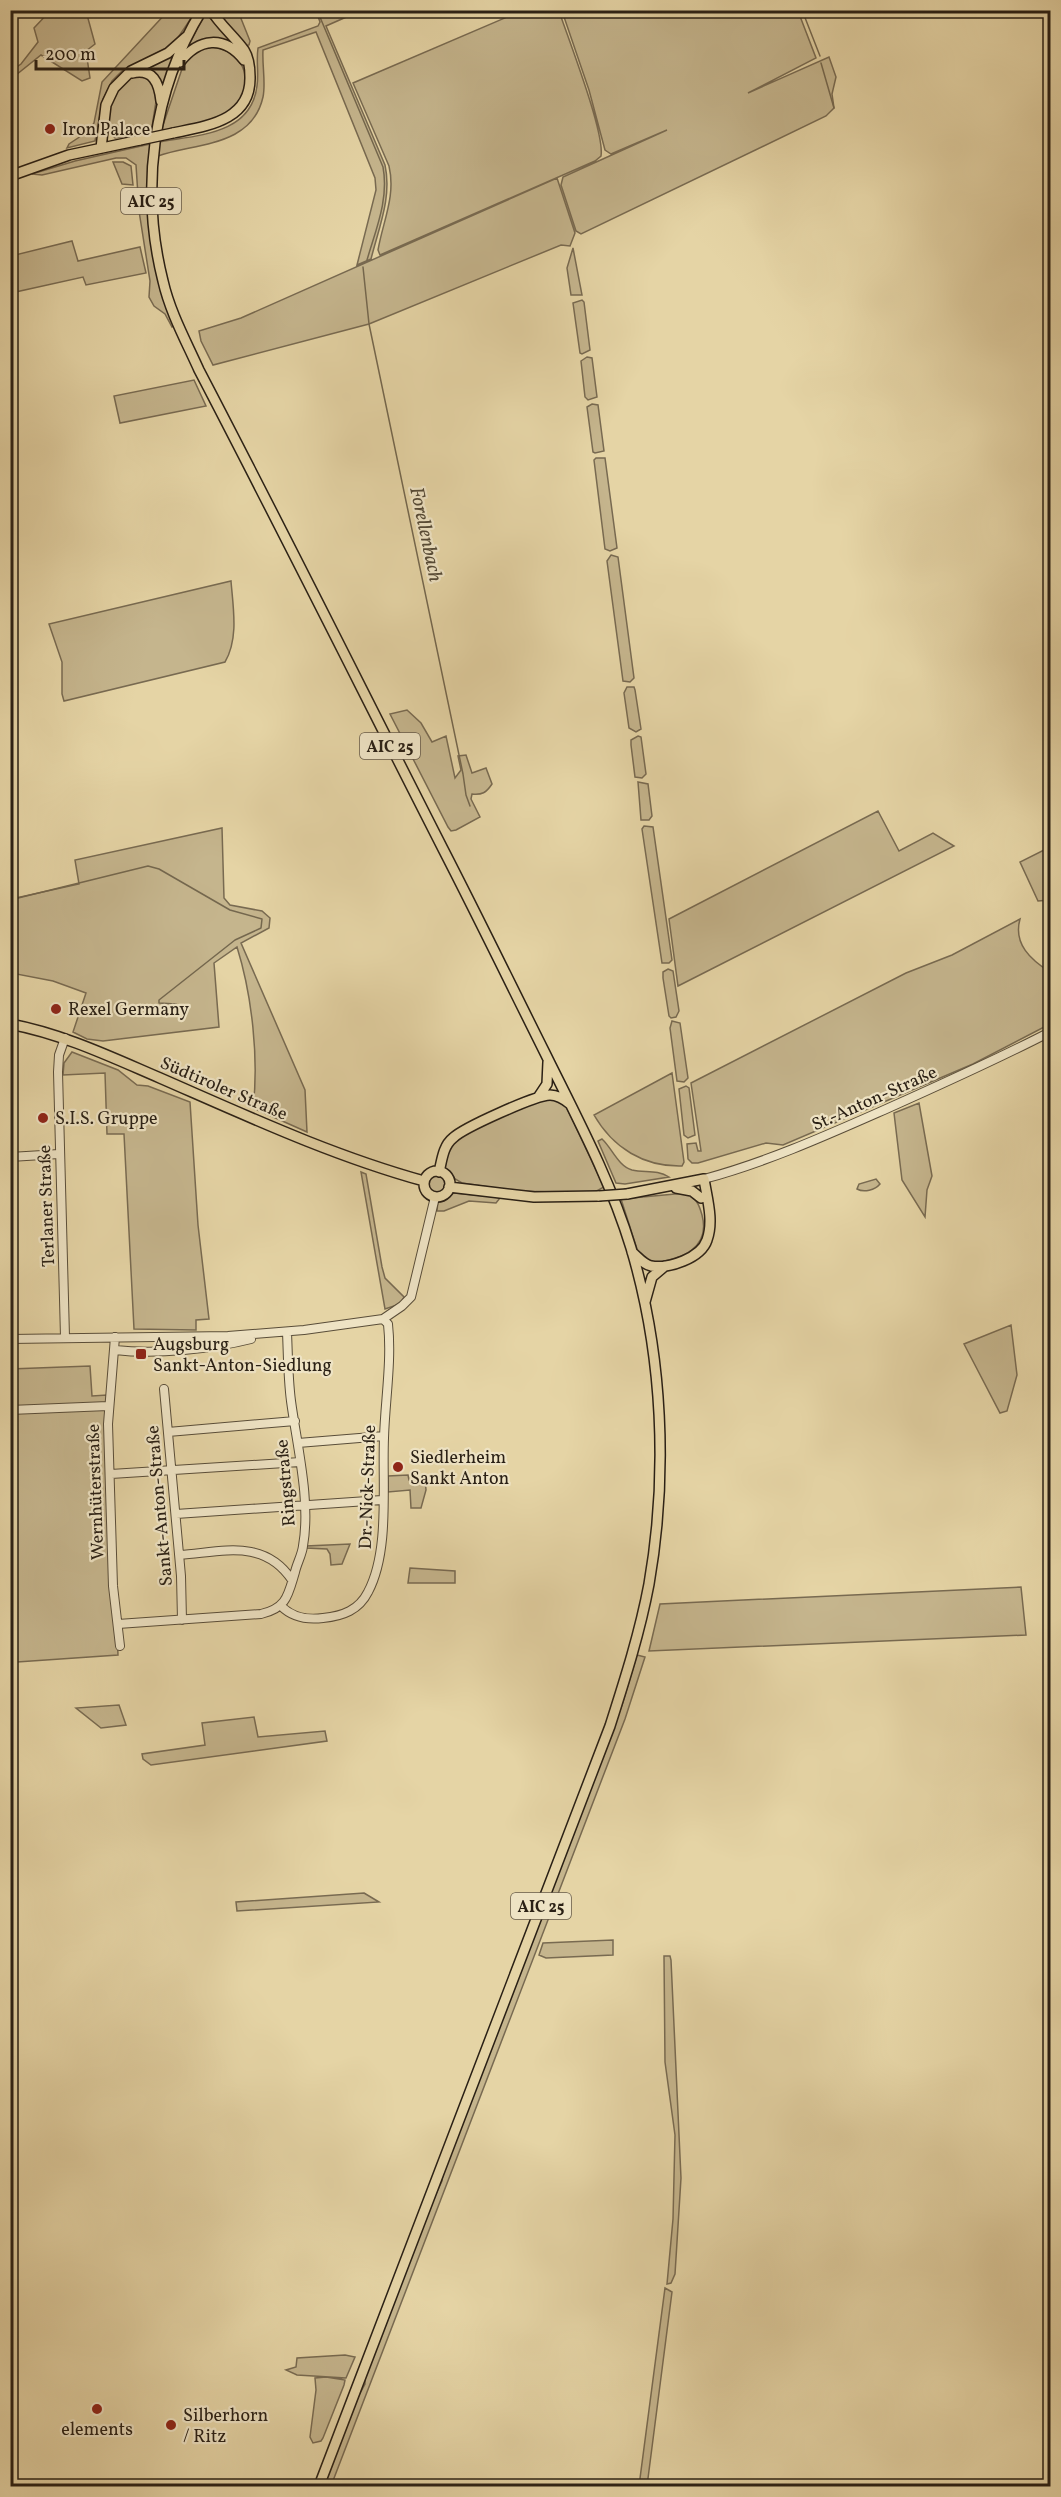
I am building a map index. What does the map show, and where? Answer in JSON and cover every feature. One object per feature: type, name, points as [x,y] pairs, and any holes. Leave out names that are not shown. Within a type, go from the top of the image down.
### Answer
[{"type":"main road","name":"AIC 25","points":[[202,10],[187,36],[173,71],[161,107],[152,156],[151,207],[163,282],[175,319],[601,1164],[632,1252],[644,1304],[657,1393],[660,1451],[658,1515],[649,1584],[633,1654],[610,1726],[319,2487]]},
{"type":"main road","points":[[10,176],[42,163],[90,150],[210,126],[233,114],[247,97],[250,86],[249,70],[241,52],[212,10]]},
{"type":"main road","points":[[105,147],[104,119],[109,96],[114,88],[135,68],[168,53],[187,36]]},
{"type":"main road","points":[[173,71],[188,53],[203,44],[225,45],[241,52]]},
{"type":"main road","points":[[126,75],[142,72],[154,78],[159,86],[161,107]]},
{"type":"main road","name":"Südtiroler Straße","points":[[10,1024],[65,1038],[305,1140],[379,1169],[424,1181]]},
{"type":"main road","points":[[539,1096],[549,1077],[548,1058]]},
{"type":"main road","points":[[439,1172],[444,1150],[452,1138],[539,1096],[555,1095],[572,1105]]},
{"type":"main road","points":[[439,1172],[447,1177],[449,1187],[444,1195],[435,1197],[426,1191],[424,1181],[429,1174],[439,1172]]},
{"type":"main road","points":[[449,1187],[534,1197],[599,1196],[668,1188],[705,1179]]},
{"type":"main road","points":[[632,1252],[649,1265],[665,1265],[690,1257],[704,1246],[709,1231],[705,1179]]},
{"type":"main road","points":[[705,1179],[701,1198],[709,1219]]},
{"type":"main road","points":[[668,1188],[687,1189],[701,1198]]},
{"type":"main road","points":[[644,1304],[652,1277],[665,1265]]},
{"type":"street","name":"St.-Anton-Straße","points":[[705,1179],[753,1166],[825,1136],[982,1066],[1050,1032]]},
{"type":"street","name":"Terlaner Straße","points":[[65,1038],[59,1055],[58,1072],[65,1337]]},
{"type":"street","points":[[10,1157],[59,1154]]},
{"type":"street","points":[[116,1350],[152,1351],[383,1319],[406,1302],[414,1289],[435,1197]]},
{"type":"street","name":"Dr.-Nick-Straße","points":[[281,1606],[294,1616],[315,1619],[346,1614],[359,1605],[369,1591],[379,1562],[389,1333],[388,1324],[383,1319]]},
{"type":"street","name":"Ringstraße","points":[[281,1606],[288,1596],[303,1548],[304,1505],[287,1332]]},
{"type":"street","points":[[10,1339],[115,1337],[228,1340]]},
{"type":"street","name":"Wernhüterstraße","points":[[115,1337],[116,1350],[108,1406],[111,1538],[120,1646]]},
{"type":"street","name":"Sankt-Anton-Straße","points":[[165,1389],[180,1555],[182,1620]]},
{"type":"street","points":[[10,1410],[108,1406]]},
{"type":"street","points":[[168,1432],[295,1421]]},
{"type":"street","points":[[297,1443],[384,1436]]},
{"type":"street","points":[[111,1474],[300,1462]]},
{"type":"street","points":[[176,1514],[382,1500]]},
{"type":"street","points":[[180,1555],[250,1550],[285,1569],[292,1580]]},
{"type":"street","points":[[285,1569],[296,1568]]},
{"type":"street","points":[[118,1624],[261,1614],[281,1606]]},
{"type":"shaded area","points":[[207,10],[238,47],[201,41],[187,48]]},
{"type":"shaded area","points":[[50,11],[86,11],[95,44],[86,51],[90,78],[82,81],[41,55],[11,79],[11,71],[21,64],[38,42],[34,28]]},
{"type":"shaded area","points":[[168,11],[196,11],[173,45],[123,70],[112,81],[103,99],[95,141],[67,148],[69,144],[87,132],[94,123],[102,82]]},
{"type":"shaded area","points":[[215,11],[238,11],[250,41],[249,45],[245,46]]},
{"type":"shaded area","points":[[316,11],[327,11],[329,17],[347,11],[360,11],[326,26],[385,165],[387,177],[386,200],[371,259],[357,265],[376,190],[375,178],[316,32],[263,50],[263,97],[257,113],[247,125],[235,134],[220,140],[158,156],[159,142],[220,130],[244,114],[253,102],[257,86],[258,48],[318,26],[320,22]]},
{"type":"shaded area","points":[[521,11],[559,11],[592,107],[601,144],[601,156],[595,161],[380,255],[378,250],[390,198],[391,177],[389,166],[353,83]]},
{"type":"shaded area","points":[[562,11],[798,11],[816,58],[748,93],[829,57],[836,77],[832,94],[834,108],[826,116],[581,234],[576,231],[561,185],[563,177],[667,130],[611,154],[605,150],[589,90]]},
{"type":"shaded area","points":[[212,47],[226,51],[243,67],[245,89],[240,100],[232,110],[214,121],[161,131],[184,63],[199,49]]},
{"type":"shaded area","points":[[177,49],[163,86],[153,72],[140,69]]},
{"type":"shaded area","points":[[134,76],[149,77],[157,95],[151,133],[115,138],[109,131],[107,113],[115,95]]},
{"type":"shaded area","points":[[150,144],[148,215],[154,258],[174,325],[172,327],[165,314],[154,306],[149,297],[150,281],[139,211],[136,165],[126,158],[116,158],[42,175],[32,174],[75,161]]},
{"type":"shaded area","points":[[113,162],[123,162],[131,166],[133,185],[122,184]]},
{"type":"shaded area","points":[[557,178],[575,233],[570,246],[561,245],[369,324],[213,365],[201,341],[199,331],[241,318]]},
{"type":"shaded area","points":[[72,241],[78,261],[140,247],[146,273],[86,285],[83,277],[11,293],[11,256]]},
{"type":"shaded area","points":[[573,248],[582,295],[571,295],[567,268]]},
{"type":"shaded area","points":[[582,300],[590,350],[582,354],[573,303]]},
{"type":"shaded area","points":[[587,357],[592,358],[597,397],[588,400],[585,397],[581,361]]},
{"type":"shaded area","points":[[194,380],[206,406],[120,423],[114,396]]},
{"type":"shaded area","points":[[592,404],[598,405],[604,451],[595,453],[587,407]]},
{"type":"shaded area","points":[[605,458],[617,548],[610,551],[605,549],[594,460]]},
{"type":"shaded area","points":[[611,555],[618,557],[634,678],[630,682],[623,681],[607,561]]},
{"type":"shaded area","points":[[231,581],[234,633],[225,662],[64,701],[62,662],[49,624]]},
{"type":"shaded area","points":[[627,687],[634,687],[635,690],[641,729],[636,732],[629,728],[624,693]]},
{"type":"shaded area","points":[[407,710],[421,723],[432,742],[446,736],[455,778],[461,770],[458,756],[466,755],[472,773],[486,768],[492,784],[484,793],[472,794],[471,799],[480,817],[456,830],[451,831],[448,827],[390,714]]},
{"type":"shaded area","points":[[638,736],[641,737],[646,774],[642,778],[635,777],[631,745],[631,740]]},
{"type":"shaded area","points":[[638,782],[648,784],[652,816],[649,820],[641,820]]},
{"type":"shaded area","points":[[878,811],[899,851],[933,833],[954,846],[678,986],[669,919]]},
{"type":"shaded area","points":[[644,826],[653,827],[672,960],[669,963],[662,963],[642,829]]},
{"type":"shaded area","points":[[222,828],[224,898],[230,905],[262,911],[270,918],[269,928],[241,943],[305,1090],[307,1132],[253,1108],[255,1048],[253,1027],[247,986],[237,947],[214,963],[219,1027],[103,1041],[87,1039],[73,1032],[86,993],[53,981],[11,973],[11,899],[79,884],[75,860]]},
{"type":"shaded area","points":[[1050,847],[1050,900],[1038,901],[1020,862]]},
{"type":"shaded area","points":[[1020,919],[1018,928],[1021,944],[1030,957],[1050,972],[1050,1024],[973,1064],[783,1145],[766,1143],[698,1163],[692,1163],[688,1159],[687,1144],[696,1143],[698,1151],[701,1151],[691,1083],[906,973],[952,955]]},
{"type":"shaded area","points":[[668,969],[673,971],[679,1011],[676,1017],[671,1018],[663,978],[663,972]]},
{"type":"shaded area","points":[[672,1021],[680,1023],[688,1078],[684,1082],[677,1081],[670,1028]]},
{"type":"shaded area","points":[[72,1052],[118,1070],[137,1085],[148,1086],[190,1102],[198,1225],[209,1319],[196,1320],[196,1330],[134,1329],[124,1134],[107,1134],[105,1073],[63,1075],[64,1063]]},
{"type":"shaded area","points":[[672,1073],[684,1162],[682,1166],[655,1163],[631,1153],[610,1137],[594,1115]]},
{"type":"shaded area","points":[[686,1086],[689,1088],[695,1135],[688,1138],[684,1135],[679,1089]]},
{"type":"shaded area","points":[[558,1099],[565,1104],[604,1187],[593,1193],[516,1191],[462,1183],[450,1176],[445,1167],[448,1152],[454,1141],[466,1133],[538,1100]]},
{"type":"shaded area","points":[[919,1103],[932,1176],[927,1190],[925,1217],[902,1180],[894,1113]]},
{"type":"shaded area","points":[[602,1139],[627,1168],[660,1173],[669,1177],[625,1184],[616,1183],[598,1141]]},
{"type":"shaded area","points":[[361,1172],[366,1174],[385,1278],[404,1297],[400,1304],[385,1309]]},
{"type":"shaded area","points":[[433,1175],[441,1175],[446,1180],[444,1191],[433,1193],[428,1188],[428,1180]]},
{"type":"shaded area","points":[[876,1179],[880,1184],[875,1188],[866,1191],[857,1189],[859,1184]]},
{"type":"shaded area","points":[[454,1193],[500,1198],[496,1203],[469,1201],[444,1211],[437,1211],[438,1201]]},
{"type":"shaded area","points":[[686,1193],[697,1202],[702,1215],[704,1227],[698,1244],[674,1259],[653,1263],[641,1256],[621,1199]]},
{"type":"shaded area","points":[[1011,1325],[1017,1375],[1007,1411],[1000,1413],[964,1344]]},
{"type":"shaded area","points":[[90,1366],[92,1396],[107,1395],[118,1655],[17,1662],[11,1658],[10,1369]]},
{"type":"shaded area","points":[[408,1475],[409,1480],[425,1479],[426,1490],[421,1508],[411,1508],[410,1490],[388,1492],[388,1476]]},
{"type":"shaded area","points":[[350,1544],[342,1564],[331,1565],[327,1549],[306,1548],[306,1546]]},
{"type":"shaded area","points":[[410,1568],[455,1571],[455,1583],[408,1583]]},
{"type":"shaded area","points":[[1021,1587],[1026,1635],[649,1651],[660,1604]]},
{"type":"shaded area","points":[[637,1655],[645,1657],[625,1719],[331,2486],[323,2486],[365,2384],[365,2377],[442,2181],[443,2173],[622,1705]]},
{"type":"shaded area","points":[[119,1705],[126,1725],[101,1728],[76,1708]]},
{"type":"shaded area","points":[[254,1717],[258,1737],[325,1731],[327,1741],[151,1765],[143,1759],[142,1754],[205,1745],[202,1723]]},
{"type":"shaded area","points":[[364,1893],[379,1902],[237,1911],[236,1902]]},
{"type":"shaded area","points":[[613,1940],[613,1955],[546,1958],[539,1955],[543,1943]]},
{"type":"shaded area","points":[[664,1956],[670,1956],[671,1960],[681,2178],[675,2274],[671,2283],[667,2284],[673,2219],[675,2135],[665,2062]]},
{"type":"shaded area","points":[[665,2288],[672,2292],[647,2486],[639,2486]]},
{"type":"shaded area","points":[[345,2355],[355,2357],[346,2378],[297,2375],[286,2370],[296,2367],[297,2358]]},
{"type":"shaded area","points":[[315,2378],[345,2380],[323,2438],[313,2443],[310,2437],[316,2390]]},
{"type":"waterway","name":"Forellenbach","points":[[317,10],[383,167],[383,202],[367,260]]},
{"type":"waterway","points":[[802,10],[820,56]]},
{"type":"waterway","points":[[821,63],[834,108]]},
{"type":"waterway","name":"Forellenbach","points":[[363,267],[369,324],[470,806]]},
{"type":"waterway","points":[[10,900],[148,866],[159,869],[230,910],[262,919],[261,928],[235,940],[159,1000],[159,1003],[176,1004]]},
{"type":"place","name":"Iron Palace","points":[[50,129]]},
{"type":"place","name":"Rexel Germany","points":[[56,1009]]},
{"type":"place","name":"S.I.S. Gruppe","points":[[43,1118]]},
{"type":"place","name":"Augsburg Sankt-Anton-Siedlung","points":[[141,1354]]},
{"type":"place","name":"Siedlerheim Sankt Anton","points":[[398,1467]]},
{"type":"place","name":"elements","points":[[97,2409]]},
{"type":"place","name":"Silberhorn / Ritz","points":[[171,2425]]}]
